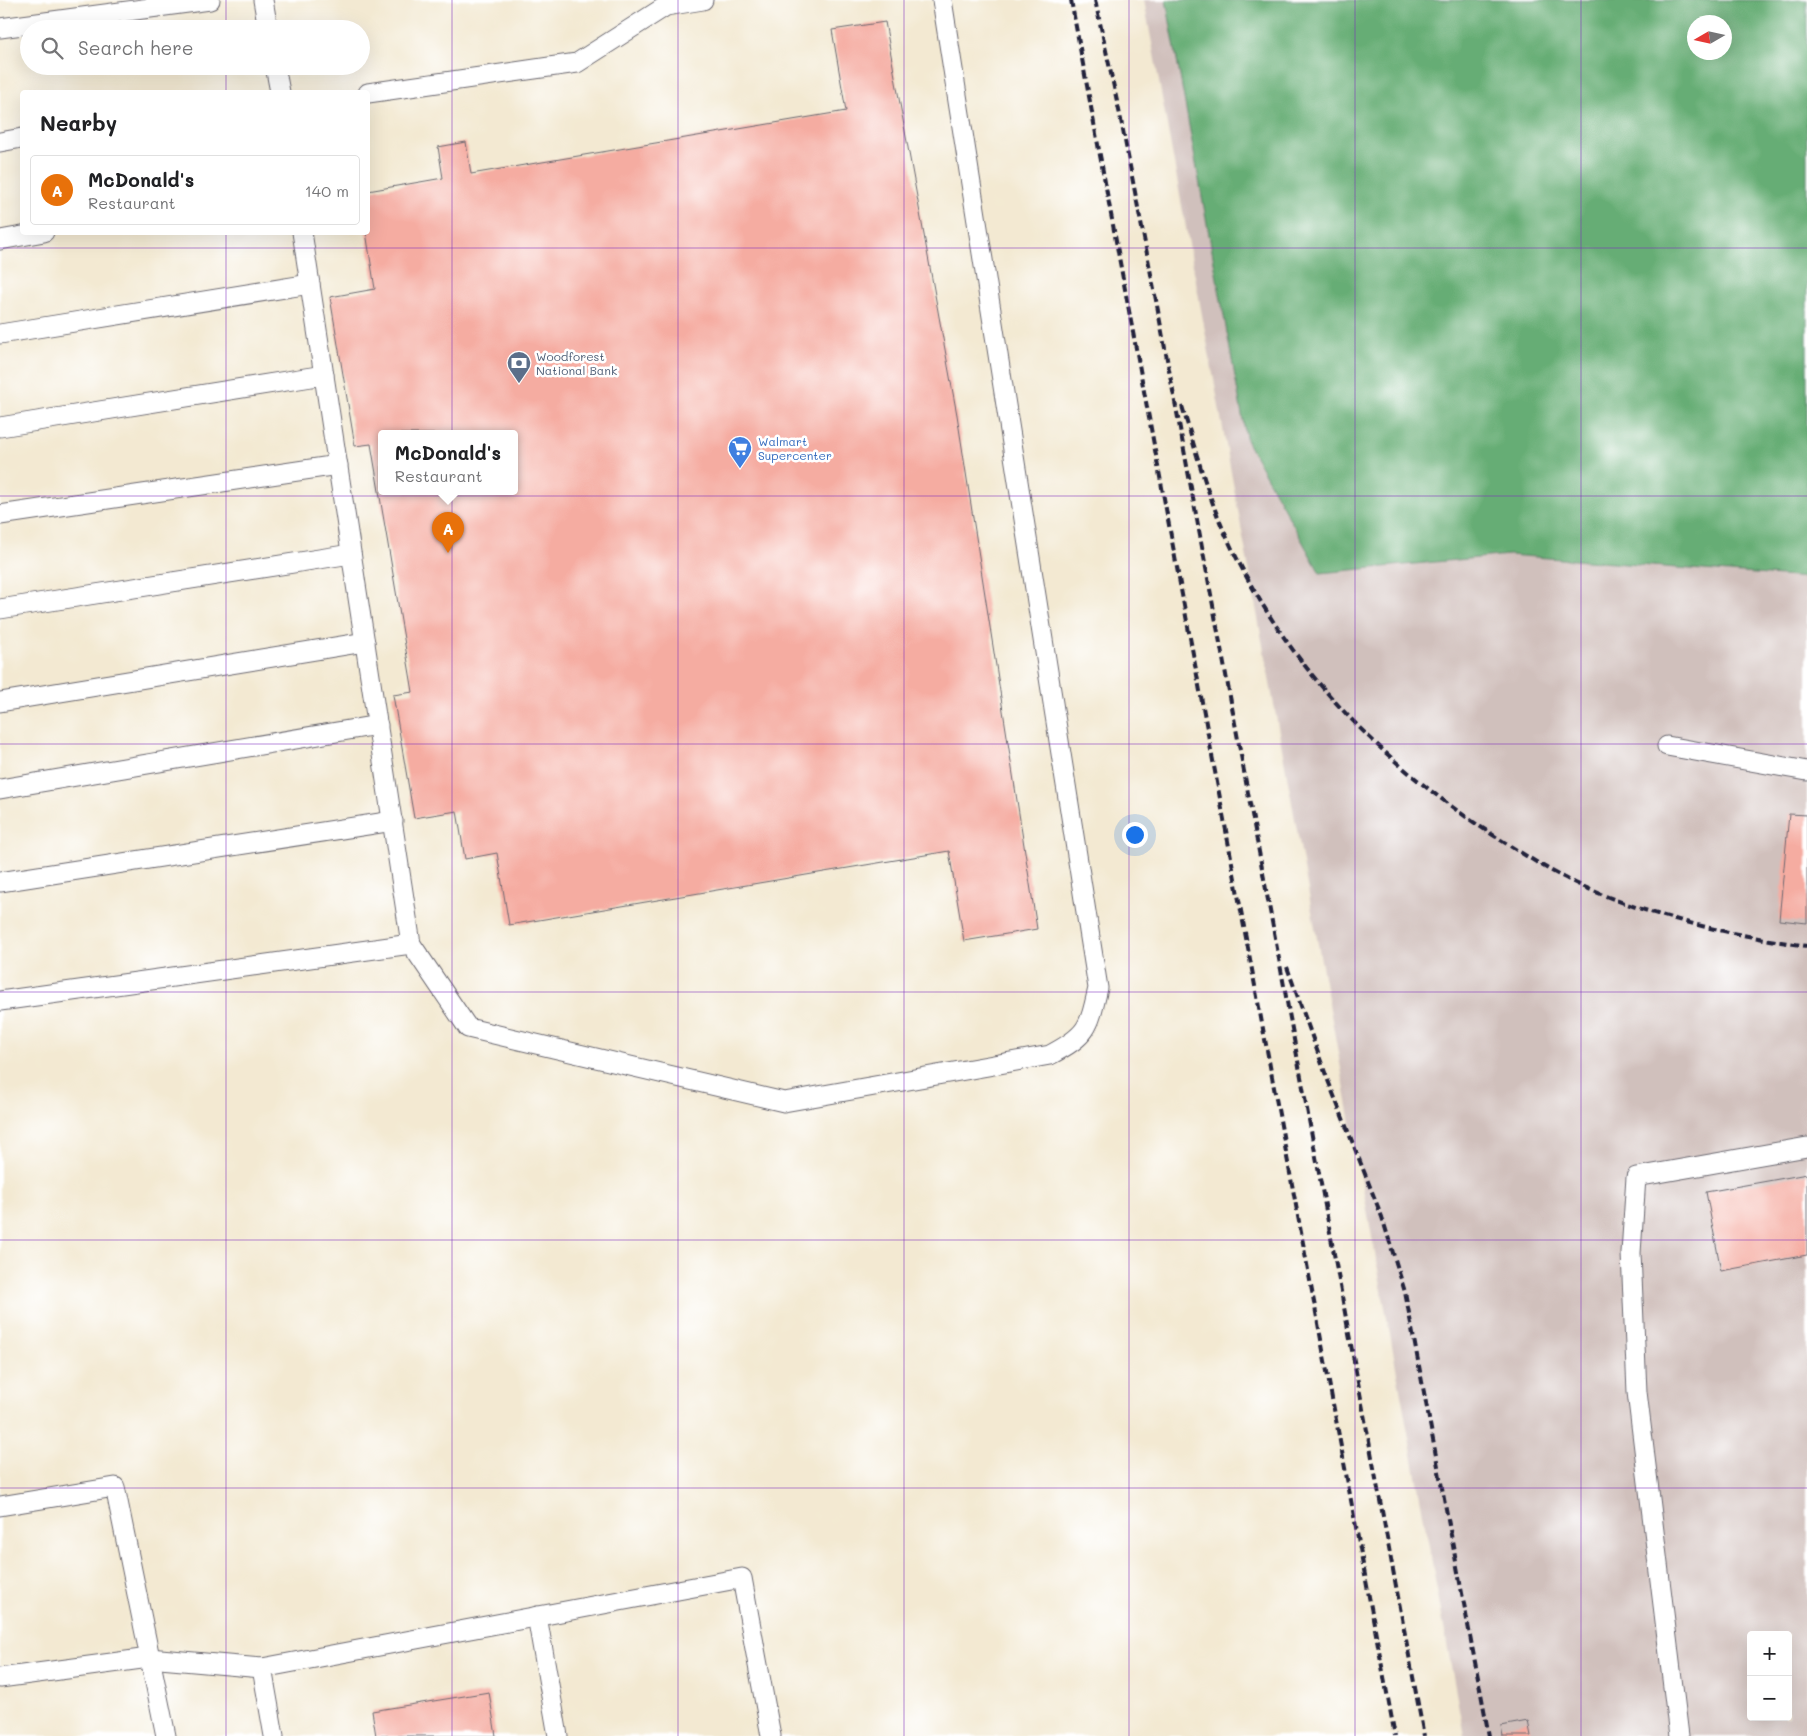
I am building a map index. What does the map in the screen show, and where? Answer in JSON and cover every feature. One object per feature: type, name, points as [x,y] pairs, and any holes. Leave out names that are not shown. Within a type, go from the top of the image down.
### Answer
[{"type":"lane","points":[[60,20],[210,0]]},
{"type":"lane","points":[[263,0],[266,20]]},
{"type":"lane","points":[[370,93],[577,63],[666,6],[703,0]]},
{"type":"lane","points":[[302,235],[411,944],[468,1028],[784,1102],[1050,1055],[1077,1041],[1091,1019],[1098,988],[942,0]]},
{"type":"lane","points":[[0,28],[20,25]]},
{"type":"lane","points":[[277,75],[280,90]]},
{"type":"lane","points":[[0,142],[20,138]]},
{"type":"lane","points":[[0,240],[28,235]]},
{"type":"lane","points":[[0,334],[310,284]]},
{"type":"lane","points":[[0,427],[324,375]]},
{"type":"lane","points":[[0,515],[338,465]]},
{"type":"lane","points":[[0,610],[351,554]]},
{"type":"lane","points":[[0,702],[365,642]]},
{"type":"lane","points":[[0,789],[378,725]]},
{"type":"lane","points":[[1667,746],[1807,771]]},
{"type":"lane","points":[[0,882],[393,822]]},
{"type":"lane","points":[[0,1001],[411,944]]},
{"type":"lane","points":[[1679,1736],[1637,1392],[1631,1253],[1636,1177],[1807,1147]]},
{"type":"lane","points":[[0,1506],[115,1487],[166,1736]]},
{"type":"lane","points":[[0,1678],[149,1658],[262,1668],[742,1578],[771,1736]]},
{"type":"lane","points":[[537,1616],[558,1736]]},
{"type":"lane","points":[[262,1668],[274,1736]]},
{"type":"shaded area","points":[[1144,0],[1807,0],[1807,1736],[1464,1736]]},
{"type":"green space","points":[[1166,0],[1807,0],[1807,578],[1509,555],[1320,573],[1247,442]]},
{"type":"building","name":"Walmart Supercenter","points":[[885,22],[957,415],[1037,929],[964,941],[949,851],[509,925],[497,853],[465,859],[457,811],[414,818],[393,695],[413,692],[380,495],[518,495],[518,430],[378,430],[378,485],[371,444],[355,446],[330,297],[375,289],[366,235],[370,235],[370,191],[443,178],[438,147],[466,142],[471,174],[846,111],[832,30]]},
{"type":"building","points":[[1789,814],[1807,815],[1807,923],[1779,920]]},
{"type":"building","points":[[1807,1174],[1807,1255],[1721,1271],[1706,1192]]},
{"type":"building","points":[[489,1692],[496,1736],[376,1736],[372,1711]]},
{"type":"building","points":[[1528,1721],[1531,1736],[1503,1736],[1501,1726]]},
{"type":"railway","points":[[1071,0],[1395,1736]]},
{"type":"railway","points":[[1095,0],[1120,115],[1156,300],[1424,1736]]},
{"type":"railway","points":[[1182,406],[1214,508],[1251,586],[1307,669],[1374,742],[1412,775],[1451,806],[1493,835],[1559,875],[1597,893],[1656,914],[1686,922],[1746,936],[1807,946]]},
{"type":"railway","points":[[1287,967],[1327,1078],[1382,1217],[1405,1292],[1489,1736]]},
{"type":"place","name":"Woodforest National Bank","points":[[519,384]]},
{"type":"place","name":"Walmart Supercenter","points":[[740,469]]},
{"type":"place","name":"McDonald's","points":[[448,553]]}]
